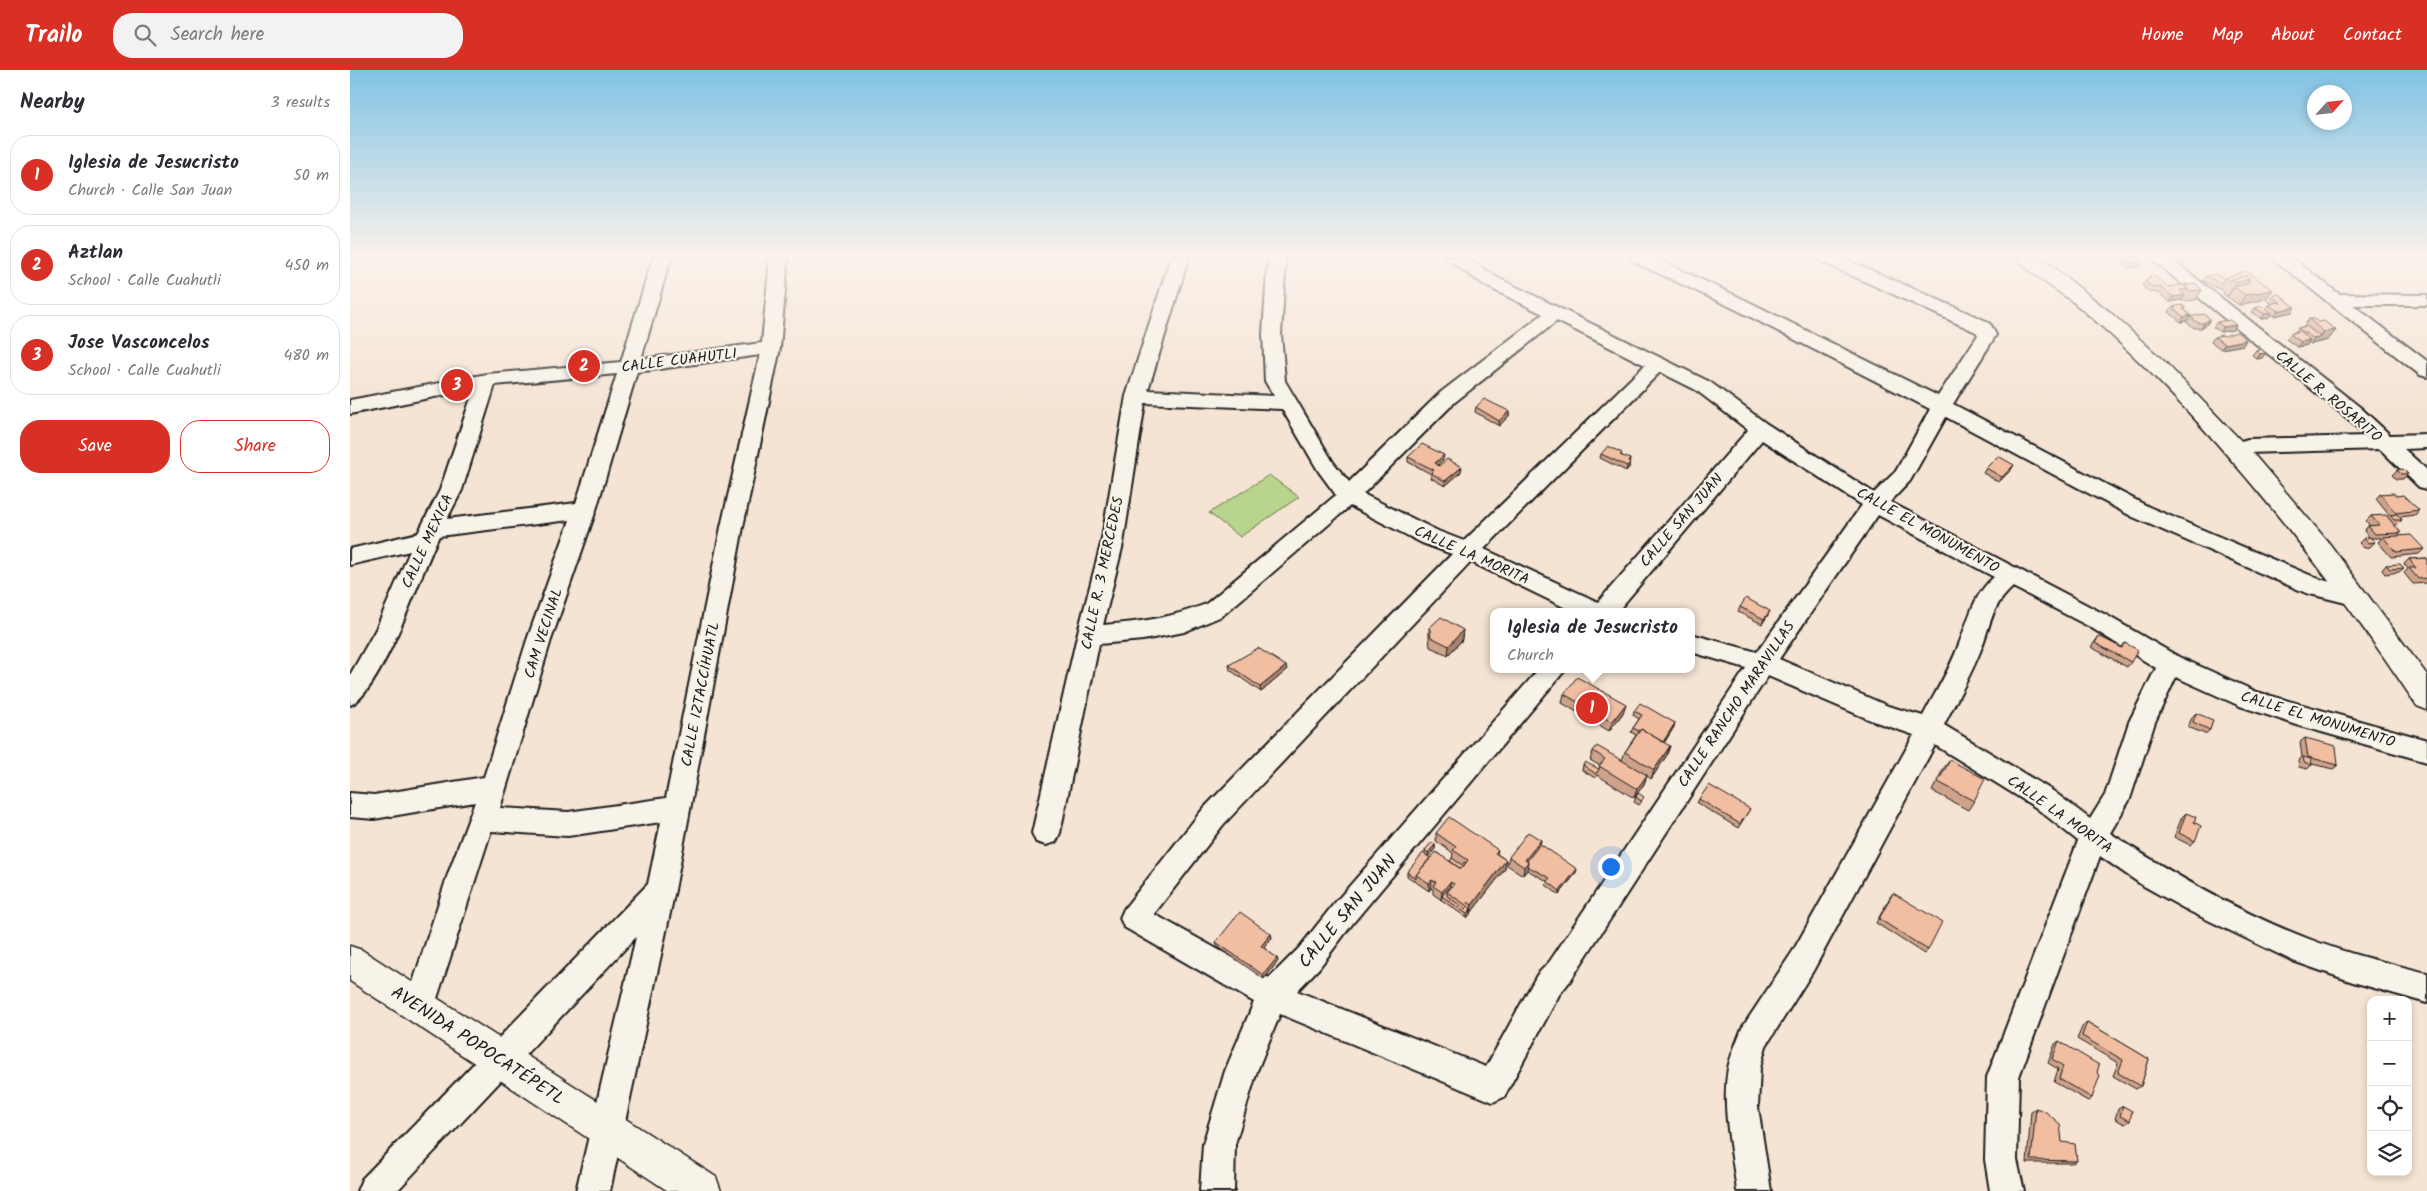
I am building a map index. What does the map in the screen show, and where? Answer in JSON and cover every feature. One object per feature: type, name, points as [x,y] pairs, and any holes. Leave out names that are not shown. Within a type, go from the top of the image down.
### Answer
[{"type":"street","name":"CAM VECINAL","points":[[420,1007],[494,786],[539,640],[585,510],[646,309]]},
{"type":"street","name":"CALLE IZTACCÍHUATL","points":[[593,1191],[678,808],[732,527],[771,348],[774,309]]},
{"type":"street","name":"CALLE R. 3 MERCEDES","points":[[1046,833],[1089,636],[1112,544],[1136,396],[1163,309]]},
{"type":"street","points":[[1274,309],[1272,334],[1275,381],[1286,403],[1326,467],[1348,496]]},
{"type":"street","name":"CALLE EL MONUMENTO","points":[[1546,309],[1703,386],[1760,429],[1877,505],[2098,621],[2170,664],[2248,699],[2297,715],[2427,751]]},
{"type":"street","points":[[1750,309],[1890,378],[1941,407],[2141,512],[2314,587],[2354,596]]},
{"type":"street","name":"CALLE RANCHO MARAVILLAS","points":[[1272,996],[1492,1086],[1536,1003],[1560,972],[1763,663],[1870,512],[1903,476],[1941,407],[1987,335],[1984,329],[1977,324],[1944,309]]},
{"type":"street","points":[[2093,309],[2112,324],[2211,421],[2304,528],[2427,698]]},
{"type":"street","points":[[2105,309],[2167,364],[2248,446],[2321,530],[2427,675]]},
{"type":"street","name":"CALLE R. ROSARITO","points":[[2224,309],[2354,413],[2427,482]]},
{"type":"street","points":[[2348,309],[2425,368]]},
{"type":"street","points":[[1089,636],[1143,631],[1184,623],[1214,610],[1348,496],[1448,397],[1555,314]]},
{"type":"street","name":"CALLE CUAHUTLI","points":[[350,407],[487,380],[629,367],[771,348]]},
{"type":"street","points":[[1272,996],[1134,918],[1213,818],[1468,551],[1657,364]]},
{"type":"street","name":"CALLE MEXICA","points":[[350,695],[366,673],[378,649],[429,534],[451,490],[487,380]]},
{"type":"street","points":[[1136,396],[1286,403]]},
{"type":"street","name":"CALLE SAN JUAN","points":[[1606,608],[1760,429]]},
{"type":"street","points":[[2248,446],[2427,441]]},
{"type":"street","name":"CALLE LA MORITA","points":[[1348,496],[1430,537],[1468,551],[1588,608]]},
{"type":"street","points":[[350,557],[429,534],[585,510]]},
{"type":"street","points":[[1754,1191],[1742,1107],[1744,1068],[1753,1038],[1802,961],[1930,729],[1971,644],[1978,616],[1991,593],[2011,575]]},
{"type":"street","name":"CALLE LA MORITA","points":[[1695,644],[1763,663],[1882,714],[1930,729],[2044,799],[2092,837],[2152,876],[2254,929],[2303,951],[2353,968],[2427,988]]},
{"type":"street","points":[[350,662],[378,649]]},
{"type":"street","points":[[2007,1191],[2001,1160],[2003,1077],[2092,837],[2117,799],[2142,722],[2170,664]]},
{"type":"street","name":"CALLE SAN JUAN","points":[[1217,1191],[1219,1144],[1240,1071],[1272,996],[1309,958],[1343,914],[1551,673]]},
{"type":"street","points":[[350,805],[374,807],[494,786]]},
{"type":"street","points":[[482,819],[568,824],[678,808]]},
{"type":"street","points":[[374,1191],[661,890]]},
{"type":"street","name":"AVENIDA POPOCATÉPETL","points":[[350,962],[702,1191]]},
{"type":"green space","points":[[1269,475],[1299,497],[1240,537],[1209,513]]},
{"type":"building","points":[[2175,309],[2183,309],[2191,315],[2184,317]]},
{"type":"building","points":[[2257,309],[2267,309],[2272,313],[2265,314]]},
{"type":"building","points":[[2204,314],[2210,319],[2204,323],[2198,323],[2190,317]]},
{"type":"building","points":[[2309,319],[2314,319],[2318,322],[2324,321],[2336,330],[2324,332]]},
{"type":"building","points":[[2230,320],[2236,325],[2223,327],[2217,322]]},
{"type":"building","points":[[2306,326],[2321,337],[2314,339],[2298,328]]},
{"type":"building","points":[[2299,331],[2310,340],[2301,342],[2290,334]]},
{"type":"building","points":[[2237,332],[2246,340],[2225,344],[2214,337],[2224,336]]},
{"type":"building","points":[[2261,349],[2266,353],[2260,354],[2256,350]]},
{"type":"building","points":[[1484,399],[1509,411],[1499,421],[1476,407]]},
{"type":"building","points":[[1422,444],[1444,455],[1435,463],[1439,466],[1447,459],[1462,467],[1445,481],[1431,473],[1434,470],[1408,457]]},
{"type":"building","points":[[1608,446],[1622,453],[1620,455],[1630,459],[1628,462],[1630,463],[1627,466],[1601,454]]},
{"type":"building","points":[[1998,456],[2014,465],[2002,477],[1986,468]]},
{"type":"building","points":[[2403,469],[2408,474],[2401,474],[2397,470]]},
{"type":"building","points":[[2393,493],[2397,496],[2403,495],[2419,510],[2396,513],[2380,494]]},
{"type":"building","points":[[2397,514],[2402,520],[2394,520],[2390,515]]},
{"type":"building","points":[[2386,515],[2401,533],[2375,534],[2368,526],[2379,525],[2371,516]]},
{"type":"building","points":[[2411,535],[2424,549],[2396,552],[2383,537]]},
{"type":"building","points":[[2370,537],[2375,542],[2368,543],[2364,538]]},
{"type":"building","points":[[2427,558],[2427,578],[2418,579],[2409,568],[2416,568],[2409,559]]},
{"type":"building","points":[[2400,564],[2404,568],[2390,569],[2386,565]]},
{"type":"building","points":[[1746,598],[1770,611],[1764,619],[1740,607]]},
{"type":"building","points":[[1441,617],[1463,630],[1449,646],[1431,637],[1430,633],[1432,631],[1429,628]]},
{"type":"building","points":[[2099,636],[2122,648],[2125,643],[2138,650],[2131,662],[2095,643]]},
{"type":"building","points":[[1258,648],[1286,666],[1260,687],[1229,665]]},
{"type":"building","points":[[1577,677],[1626,704],[1612,722],[1564,694]]},
{"type":"building","points":[[1640,703],[1675,723],[1663,742],[1641,729],[1639,731],[1633,728],[1642,715],[1634,711]]},
{"type":"building","points":[[2196,713],[2213,720],[2210,730],[2193,722]]},
{"type":"building","points":[[1641,729],[1670,746],[1654,770],[1625,752]]},
{"type":"building","points":[[2305,738],[2336,746],[2338,765],[2308,757]]},
{"type":"building","points":[[1597,746],[1647,775],[1637,789],[1599,766],[1605,759],[1593,751]]},
{"type":"building","points":[[2303,757],[2311,759],[2312,765],[2304,762]]},
{"type":"building","points":[[1950,760],[1985,779],[1974,801],[1938,782]]},
{"type":"building","points":[[1585,762],[1599,769],[1596,774],[1583,765]]},
{"type":"building","points":[[1709,785],[1750,809],[1740,824],[1699,799]]},
{"type":"building","points":[[1638,793],[1644,797],[1641,801],[1636,797]]},
{"type":"building","points":[[2186,813],[2196,817],[2194,822],[2201,826],[2195,841],[2179,833]]},
{"type":"building","points":[[1449,817],[1498,850],[1495,853],[1506,860],[1472,905],[1468,902],[1466,905],[1447,892],[1454,884],[1450,882],[1442,892],[1433,886],[1436,882],[1432,880],[1429,883],[1416,875],[1436,852],[1461,869],[1468,860],[1453,850],[1456,847],[1436,833]]},
{"type":"building","points":[[1528,832],[1541,840],[1525,860],[1528,862],[1524,867],[1509,857]]},
{"type":"building","points":[[1432,842],[1435,845],[1428,853],[1425,850]]},
{"type":"building","points":[[1540,844],[1577,869],[1560,891],[1547,881],[1550,878],[1527,866],[1527,861]]},
{"type":"building","points":[[1423,853],[1430,858],[1416,875],[1416,879],[1407,872]]},
{"type":"building","points":[[1452,858],[1462,865],[1464,862],[1466,863],[1461,869],[1450,861]]},
{"type":"building","points":[[1450,886],[1447,896],[1465,909],[1468,906],[1471,909],[1467,914],[1442,896]]},
{"type":"building","points":[[1893,893],[1942,922],[1928,950],[1879,919]]},
{"type":"building","points":[[1240,912],[1271,934],[1261,946],[1277,958],[1263,975],[1216,942]]},
{"type":"building","points":[[2087,1022],[2149,1059],[2141,1086],[2118,1073],[2123,1060],[2082,1036]]},
{"type":"building","points":[[2059,1041],[2099,1065],[2097,1073],[2100,1075],[2092,1098],[2059,1079],[2063,1066],[2052,1059]]},
{"type":"building","points":[[2123,1106],[2132,1111],[2130,1121],[2120,1116]]},
{"type":"building","points":[[2036,1108],[2046,1112],[2060,1124],[2062,1142],[2075,1144],[2077,1161],[2031,1160]]},
{"type":"place","name":"Aztlan","points":[[584,366]]},
{"type":"place","name":"Jose Vasconcelos","points":[[457,385]]},
{"type":"place","name":"Iglesia de Jesucristo","points":[[1592,708]]}]
